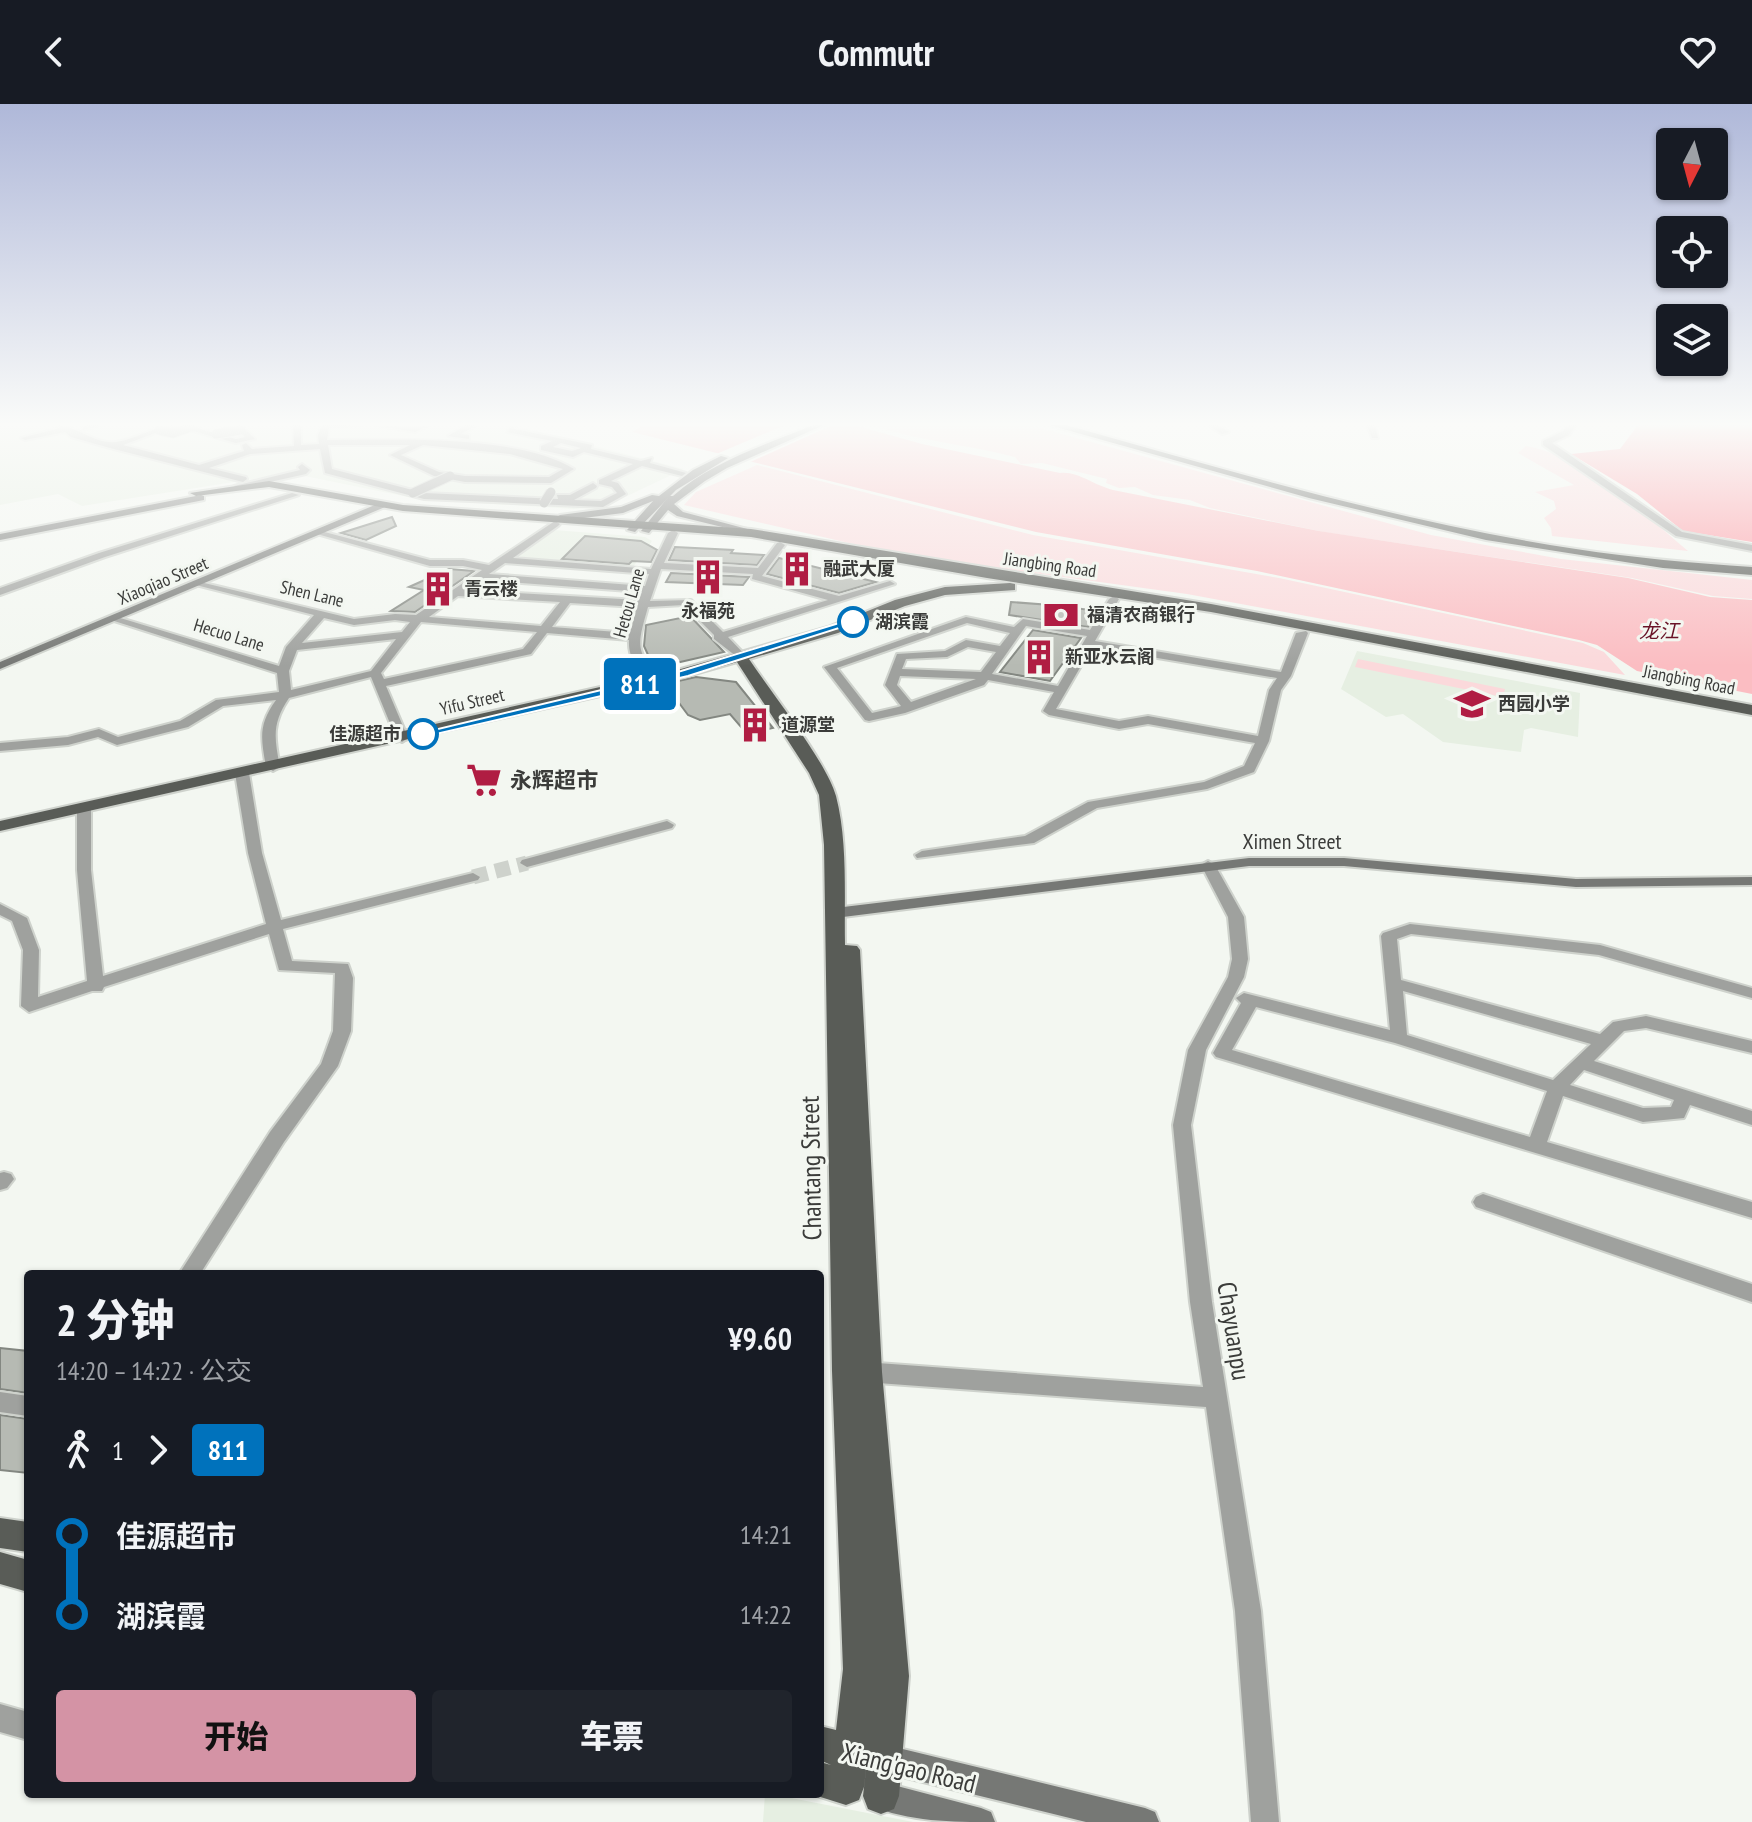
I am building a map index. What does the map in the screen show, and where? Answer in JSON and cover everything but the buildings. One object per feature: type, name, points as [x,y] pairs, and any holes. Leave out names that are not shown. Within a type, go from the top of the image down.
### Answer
[{"type":"main road","name":"Jiangbing Road","points":[[358,505],[751,533],[987,574],[1196,605],[1752,710]]},
{"type":"main road","name":"Jiangbing Road","points":[[366,505],[376,508]]},
{"type":"main road","points":[[1351,505],[1436,528],[1595,556],[1752,571]]},
{"type":"main road","points":[[1376,505],[1459,527],[1611,552],[1752,565]]},
{"type":"main road","name":"Jiangbing Road","points":[[641,527],[780,545],[1018,587],[1114,599],[1752,719]]},
{"type":"main road","name":"Yifu Street","points":[[0,826],[654,681],[833,630],[900,603],[945,591],[1018,587]]},
{"type":"main road","name":"Chantang Street","points":[[747,656],[840,793],[857,1371],[860,1669],[836,1747],[833,1784]]},
{"type":"main road","points":[[857,1371],[892,1676],[881,1796]]},
{"type":"main road","points":[[0,1568],[24,1575]]},
{"type":"street","points":[[0,530],[145,505]]},
{"type":"street","points":[[0,537],[154,505]]},
{"type":"street","points":[[0,592],[102,555],[262,505]]},
{"type":"street","points":[[377,678],[403,635],[418,619],[557,521],[635,505]]},
{"type":"street","points":[[641,527],[654,505]]},
{"type":"street","points":[[641,527],[664,505]]},
{"type":"street","points":[[670,505],[680,514],[751,533]]},
{"type":"street","points":[[1637,505],[1679,534],[1752,548]]},
{"type":"street","name":"Xiaoqiao Street","points":[[0,666],[376,508]]},
{"type":"street","points":[[320,532],[430,563],[463,563],[493,569]]},
{"type":"street","name":"Hetou Lane","points":[[654,681],[633,651],[650,589],[673,533]]},
{"type":"street","points":[[780,545],[756,577],[837,599]]},
{"type":"street","points":[[505,560],[758,571]]},
{"type":"street","points":[[481,577],[650,589]]},
{"type":"street","name":"Shen Lane","points":[[200,583],[354,622],[395,617],[636,637]]},
{"type":"street","points":[[718,637],[890,584]]},
{"type":"street","points":[[456,593],[645,604],[687,602],[718,637],[747,656]]},
{"type":"street","points":[[1114,599],[1049,711],[1119,725],[1148,720],[1263,741]]},
{"type":"street","points":[[0,747],[68,741],[99,733],[117,741],[184,724],[220,703],[285,695],[527,652],[567,600]]},
{"type":"street","points":[[283,671],[292,647],[320,615]]},
{"type":"street","name":"Hecuo Lane","points":[[113,619],[283,671],[285,695],[270,717],[269,745],[273,767]]},
{"type":"street","points":[[1016,631],[966,620],[830,667],[869,717],[980,682],[1023,622],[1285,676]]},
{"type":"street","points":[[922,855],[1029,840],[1093,805],[1207,785],[1249,769],[1263,741],[1275,690],[1285,676],[1302,633]]},
{"type":"street","points":[[292,647],[403,635]]},
{"type":"street","points":[[908,706],[891,685],[901,656],[947,654],[966,643],[1005,650]]},
{"type":"street","points":[[897,672],[986,676],[1060,690]]},
{"type":"street","points":[[377,678],[402,738]]},
{"type":"street","points":[[192,1270],[277,1137],[329,1066],[342,1031],[345,978],[342,968],[285,966],[249,827],[242,773]]},
{"type":"street","points":[[84,807],[84,870],[96,987]]},
{"type":"street","points":[[527,863],[667,825]]},
{"type":"street","name":"Ximen Street","points":[[842,913],[1208,865],[1344,862],[1576,883],[1752,881]]},
{"type":"street","name":"Chayuanpu","points":[[1208,865],[1236,917],[1241,947],[1236,977],[1197,1050],[1182,1125],[1186,1189],[1248,1611],[1265,1822]]},
{"type":"street","points":[[0,909],[19,918],[31,950],[29,1006],[96,987],[273,927],[473,877]]},
{"type":"street","points":[[1399,1038],[1389,936],[1410,929],[1600,950],[1752,993]]},
{"type":"street","points":[[1393,983],[1603,1041]]},
{"type":"street","points":[[1227,993],[1399,1038],[1643,1115],[1678,1113],[1685,1095]]},
{"type":"street","points":[[1251,1000],[1222,1053],[1752,1210]]},
{"type":"street","points":[[1536,1146],[1557,1087],[1619,1026],[1646,1022],[1752,1047]]},
{"type":"street","points":[[1581,1063],[1752,1118]]},
{"type":"street","points":[[1483,1202],[1752,1293]]},
{"type":"street","points":[[857,1371],[1216,1398]]},
{"type":"street","points":[[0,1402],[24,1405]]},
{"type":"street","points":[[0,1718],[24,1725]]},
{"type":"street","points":[[836,1747],[1145,1822]]},
{"type":"street","name":"Xiang'gao Road","points":[[833,1784],[981,1822]]},
{"type":"shaded area","points":[[514,505],[608,505],[574,509]]},
{"type":"shaded area","points":[[685,505],[915,505],[1033,535],[1279,578],[1583,643],[1604,652],[1625,675],[1187,594],[948,561],[849,543]]},
{"type":"shaded area","points":[[1203,505],[1322,505],[1431,535],[1561,559],[1752,580],[1752,599],[1713,596],[1632,578],[1324,532]]},
{"type":"shaded area","points":[[1555,505],[1633,505],[1688,551],[1552,536],[1544,518],[1556,509]]},
{"type":"shaded area","points":[[1651,505],[1752,505],[1752,542],[1683,531]]},
{"type":"shaded area","points":[[553,530],[645,537],[652,541],[630,571],[515,557]]},
{"type":"shaded area","name":"西园小学","points":[[1357,651],[1580,693],[1578,737],[1531,728],[1524,730],[1521,752],[1443,742],[1403,714],[1386,717],[1341,689]]},
{"type":"shaded area","points":[[1358,659],[1505,689],[1503,697],[1355,667]]},
{"type":"shaded area","points":[[765,1798],[791,1798],[913,1822],[763,1822]]},
{"type":"water","name":"龙江","points":[[928,505],[1189,505],[1319,531],[1628,578],[1710,597],[1752,600],[1752,694],[1637,671],[1597,645],[1579,640],[1257,571],[1036,532]]},
{"type":"tunnel","points":[[473,877],[527,863]]},
{"type":"bus line","name":"811","points":[[423,734],[684,673],[853,622]]},
{"type":"place","name":"融武大厦","points":[[797,569]]},
{"type":"place","name":"永福苑","points":[[708,577]]},
{"type":"place","name":"青云楼","points":[[438,589]]},
{"type":"place","name":"福清农商银行","points":[[1061,615]]},
{"type":"place","name":"湖滨霞","points":[[853,622]]},
{"type":"place","name":"新亚水云阁","points":[[1039,657]]},
{"type":"place","name":"西园小学","points":[[1472,704]]},
{"type":"place","name":"道源堂","points":[[755,725]]},
{"type":"place","name":"佳源超市","points":[[423,734]]},
{"type":"place","name":"永辉超市","points":[[484,780]]}]
